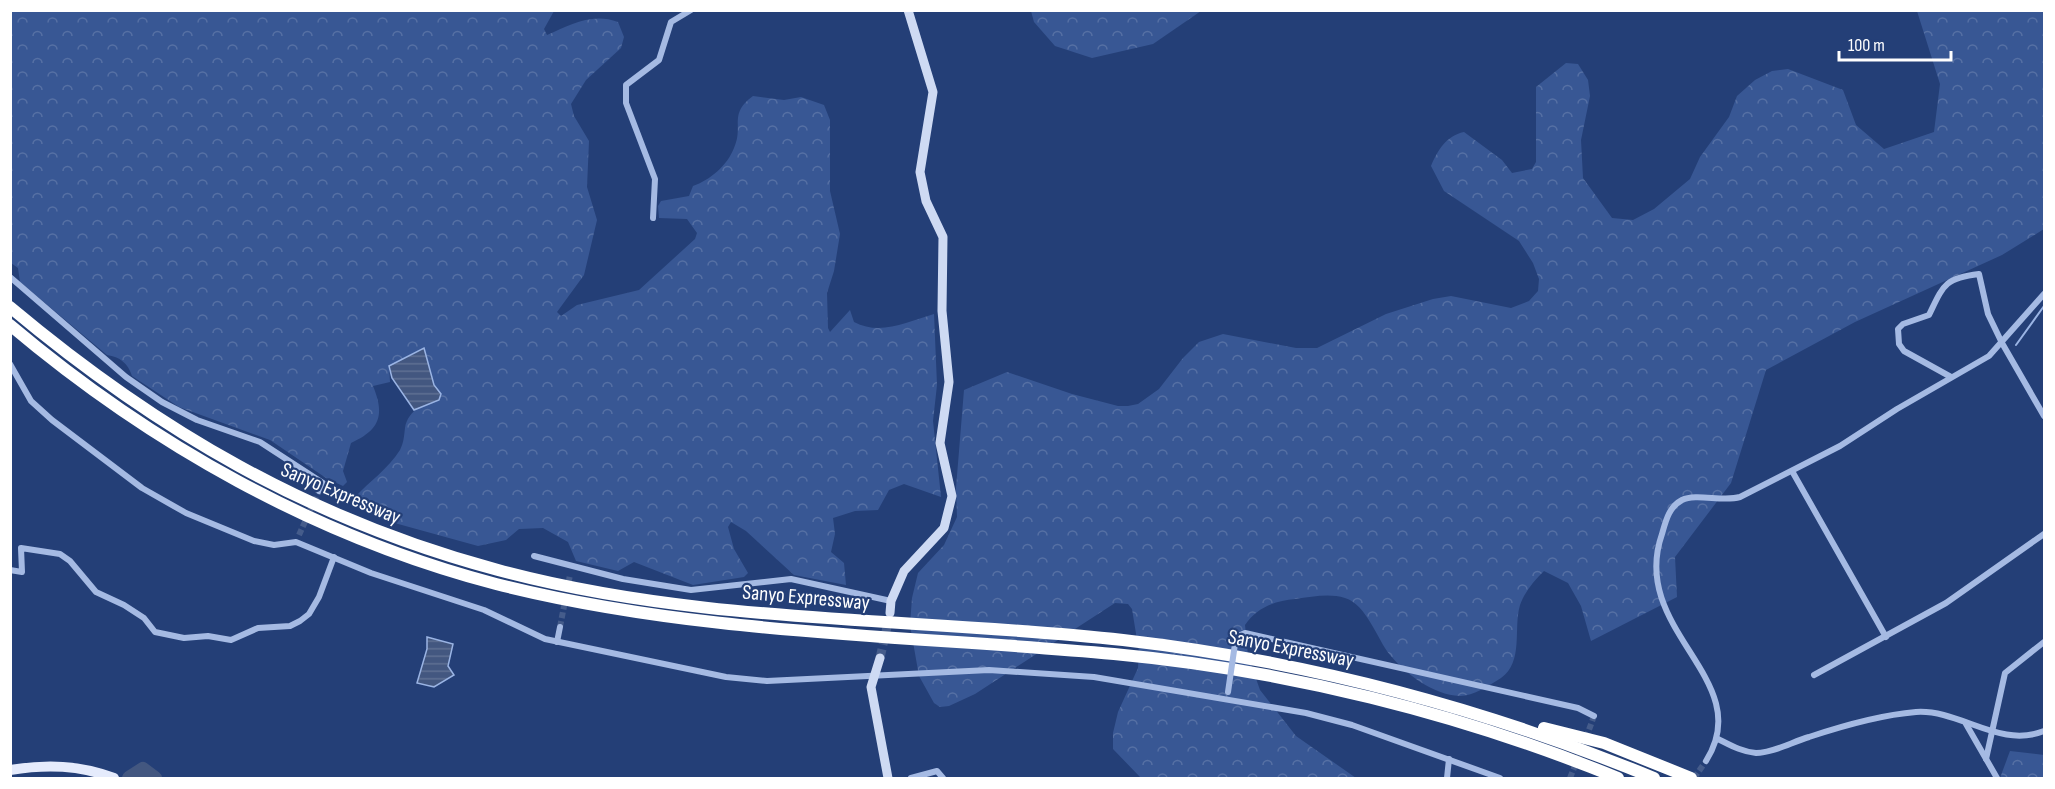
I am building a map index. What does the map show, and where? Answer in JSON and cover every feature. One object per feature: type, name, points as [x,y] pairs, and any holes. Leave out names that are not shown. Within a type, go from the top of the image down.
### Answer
[{"type":"highway","name":"Sanyo Expressway","points":[[10,307],[113,389],[219,456],[270,484],[380,532],[497,570],[557,585],[661,603],[782,615],[1120,640],[1267,661],[1418,696],[1549,737],[1654,778]]},
{"type":"highway","name":"Sanyo Expressway","points":[[10,325],[106,400],[213,468],[311,518],[367,541],[493,583],[602,607],[748,627],[1119,654],[1266,676],[1380,700],[1493,733],[1618,778]]},
{"type":"highway","points":[[1418,696],[1604,743],[1691,778]]},
{"type":"highway","points":[[1493,733],[1596,778]]},
{"type":"main road","points":[[10,770],[36,766],[63,766],[95,771],[114,778]]},
{"type":"street","points":[[653,218],[655,179],[626,103],[626,85],[659,60],[671,22],[691,10]]},
{"type":"street","points":[[890,613],[891,601],[904,571],[944,528],[952,496],[940,443],[949,382],[942,311],[942,237],[926,201],[920,172],[933,92],[908,10]]},
{"type":"street","points":[[1951,377],[1904,351],[1897,336],[1898,329],[1902,324],[1929,315],[1944,285],[1954,278],[1979,274],[1989,314],[2002,343],[2044,416]]},
{"type":"street","points":[[10,277],[126,377],[162,402],[197,420],[260,442],[323,483],[319,491]]},
{"type":"street","points":[[1706,762],[1718,739],[1720,722],[1709,684],[1669,619],[1655,579],[1659,542],[1673,506],[1685,498],[1729,501],[1840,446],[1989,356],[2044,294]]},
{"type":"street","points":[[10,364],[31,401],[101,459],[142,488],[186,513],[254,541],[274,545],[297,538],[371,573],[484,610],[544,639],[726,677],[768,681],[989,670],[1094,677],[1228,695],[1352,725],[1500,778]]},
{"type":"street","points":[[1792,471],[1886,637]]},
{"type":"street","points":[[1814,675],[1946,603],[2044,534]]},
{"type":"street","points":[[10,570],[22,572],[21,548],[60,554],[70,561],[96,592],[124,605],[144,618],[155,632],[184,639],[208,636],[231,640],[258,628],[290,626],[309,614],[320,597],[334,557]]},
{"type":"street","points":[[534,556],[572,568],[691,590],[791,579],[891,601]]},
{"type":"street","points":[[570,575],[572,568]]},
{"type":"street","points":[[557,642],[560,627]]},
{"type":"street","points":[[1228,695],[1236,637],[1245,633],[1578,708],[1594,716]]},
{"type":"street","points":[[1986,759],[2005,673],[2044,642]]},
{"type":"street","points":[[880,658],[873,676],[875,713],[888,778]]},
{"type":"street","points":[[1718,739],[1744,751],[1758,753],[1827,732],[1917,712],[1946,716],[1992,731],[2022,736],[2044,731]]},
{"type":"street","points":[[1966,724],[1997,778]]},
{"type":"street","points":[[1447,778],[1449,759]]},
{"type":"street","points":[[911,778],[937,771],[943,778]]},
{"type":"green space","points":[[1031,10],[1201,11],[1153,44],[1092,58],[1055,46],[1034,22]]},
{"type":"green space","points":[[11,11],[554,11],[544,29],[547,35],[590,19],[599,18],[618,22],[624,37],[621,48],[586,80],[571,104],[574,116],[589,141],[587,187],[597,220],[584,275],[557,312],[561,316],[577,305],[639,290],[695,239],[697,233],[687,219],[659,218],[658,206],[661,201],[689,196],[693,186],[712,176],[722,166],[731,155],[737,140],[739,115],[745,102],[753,96],[784,100],[801,97],[824,105],[830,120],[830,191],[840,234],[834,271],[827,293],[828,328],[830,332],[850,310],[854,322],[874,328],[904,324],[934,314],[937,385],[933,421],[941,497],[904,484],[889,490],[878,510],[855,511],[833,518],[835,534],[831,552],[844,563],[846,585],[794,575],[746,531],[731,522],[728,527],[734,549],[748,573],[744,577],[693,585],[634,562],[618,571],[576,561],[568,542],[543,528],[519,529],[506,540],[478,546],[391,522],[355,497],[385,469],[400,450],[407,421],[414,411],[441,394],[434,386],[424,348],[389,366],[390,382],[373,386],[379,405],[377,420],[368,433],[351,443],[343,471],[347,482],[343,486],[326,478],[270,440],[179,407],[132,376],[123,361],[107,355],[20,282],[18,268],[11,263]]},
{"type":"green space","points":[[1917,11],[2044,11],[2044,229],[2002,255],[1855,322],[1766,370],[1731,483],[1675,557],[1677,597],[1591,641],[1581,606],[1568,583],[1544,571],[1524,595],[1520,605],[1517,644],[1513,663],[1508,671],[1481,690],[1460,696],[1430,688],[1404,669],[1390,655],[1365,615],[1353,602],[1345,598],[1314,596],[1274,603],[1261,609],[1245,625],[1248,656],[1260,690],[1296,736],[1356,778],[1141,778],[1113,749],[1113,733],[1118,712],[1138,668],[1139,652],[1132,609],[1128,604],[1115,603],[975,694],[949,706],[940,707],[934,703],[919,676],[910,625],[912,598],[918,573],[944,545],[957,517],[956,488],[964,390],[1007,372],[1072,394],[1118,406],[1128,406],[1138,404],[1159,389],[1183,358],[1199,342],[1223,334],[1296,348],[1317,348],[1386,314],[1433,299],[1451,296],[1511,308],[1529,301],[1538,291],[1539,279],[1533,263],[1519,241],[1444,191],[1431,166],[1447,140],[1464,132],[1502,160],[1512,173],[1532,169],[1536,162],[1536,87],[1566,63],[1578,64],[1588,80],[1590,96],[1581,140],[1583,178],[1612,218],[1633,220],[1654,209],[1690,179],[1700,157],[1729,117],[1737,96],[1755,80],[1772,71],[1788,69],[1843,90],[1856,125],[1884,149],[1934,132],[1940,84]]},
{"type":"green space","points":[[2010,751],[2044,755],[2044,778],[2000,778]]},
{"type":"shaded area","points":[[424,348],[434,385],[441,394],[439,400],[414,410],[392,378],[389,366]]},
{"type":"shaded area","points":[[427,637],[453,644],[448,666],[454,675],[434,687],[417,683],[427,649]]},
{"type":"waterway","points":[[2016,345],[2044,306]]},
{"type":"waterway","points":[[129,778],[143,769],[155,778]]},
{"type":"tunnel","points":[[299,535],[319,491]]},
{"type":"tunnel","points":[[560,627],[570,575]]},
{"type":"tunnel","points":[[880,658],[889,618]]},
{"type":"tunnel","points":[[1586,738],[1594,716]]},
{"type":"tunnel","points":[[1570,778],[1582,748]]},
{"type":"tunnel","points":[[1694,778],[1706,761]]}]
